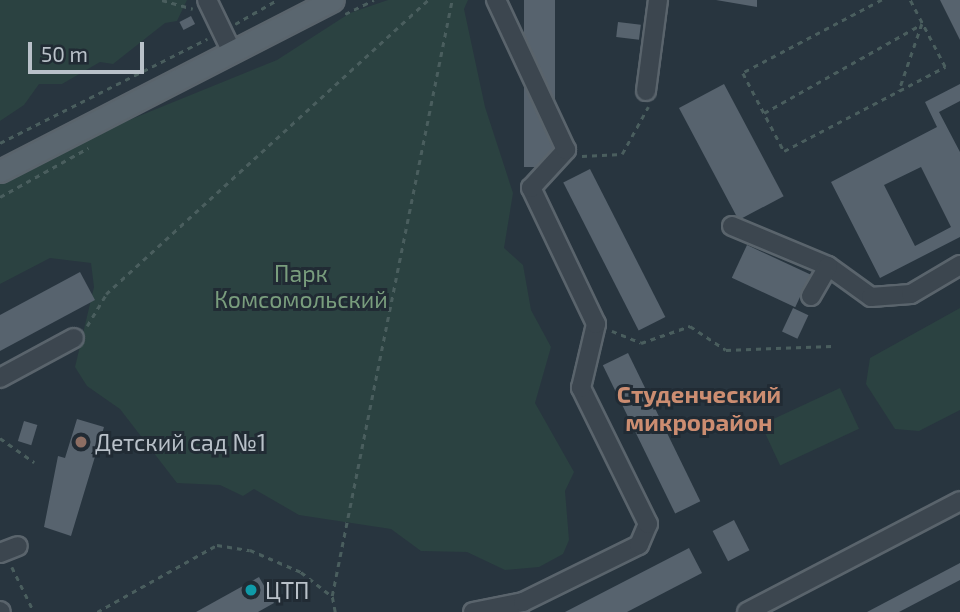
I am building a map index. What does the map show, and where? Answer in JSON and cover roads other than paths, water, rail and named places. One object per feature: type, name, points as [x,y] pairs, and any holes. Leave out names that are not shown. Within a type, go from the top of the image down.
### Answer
[{"type":"main road","points":[[0,171],[333,0]]},
{"type":"street","points":[[206,0],[214,29],[232,51]]},
{"type":"street","points":[[473,612],[523,602],[639,545],[648,524],[582,388],[596,324],[531,188],[566,150],[496,0]]},
{"type":"street","points":[[648,96],[658,0]]},
{"type":"street","points":[[732,226],[828,265],[871,297],[911,294],[960,265]]},
{"type":"street","points":[[811,296],[828,265]]},
{"type":"street","points":[[0,378],[74,338]]},
{"type":"street","points":[[747,612],[960,501]]},
{"type":"place","name":"Детский сад №1","points":[[81,442]]},
{"type":"place","name":"ЦТП","points":[[251,590]]},
{"type":"district","name":"Студенческий микрорайон","points":[[699,408]]},
{"type":"park label","name":"Парк Комсомольский","points":[[301,286]]}]
